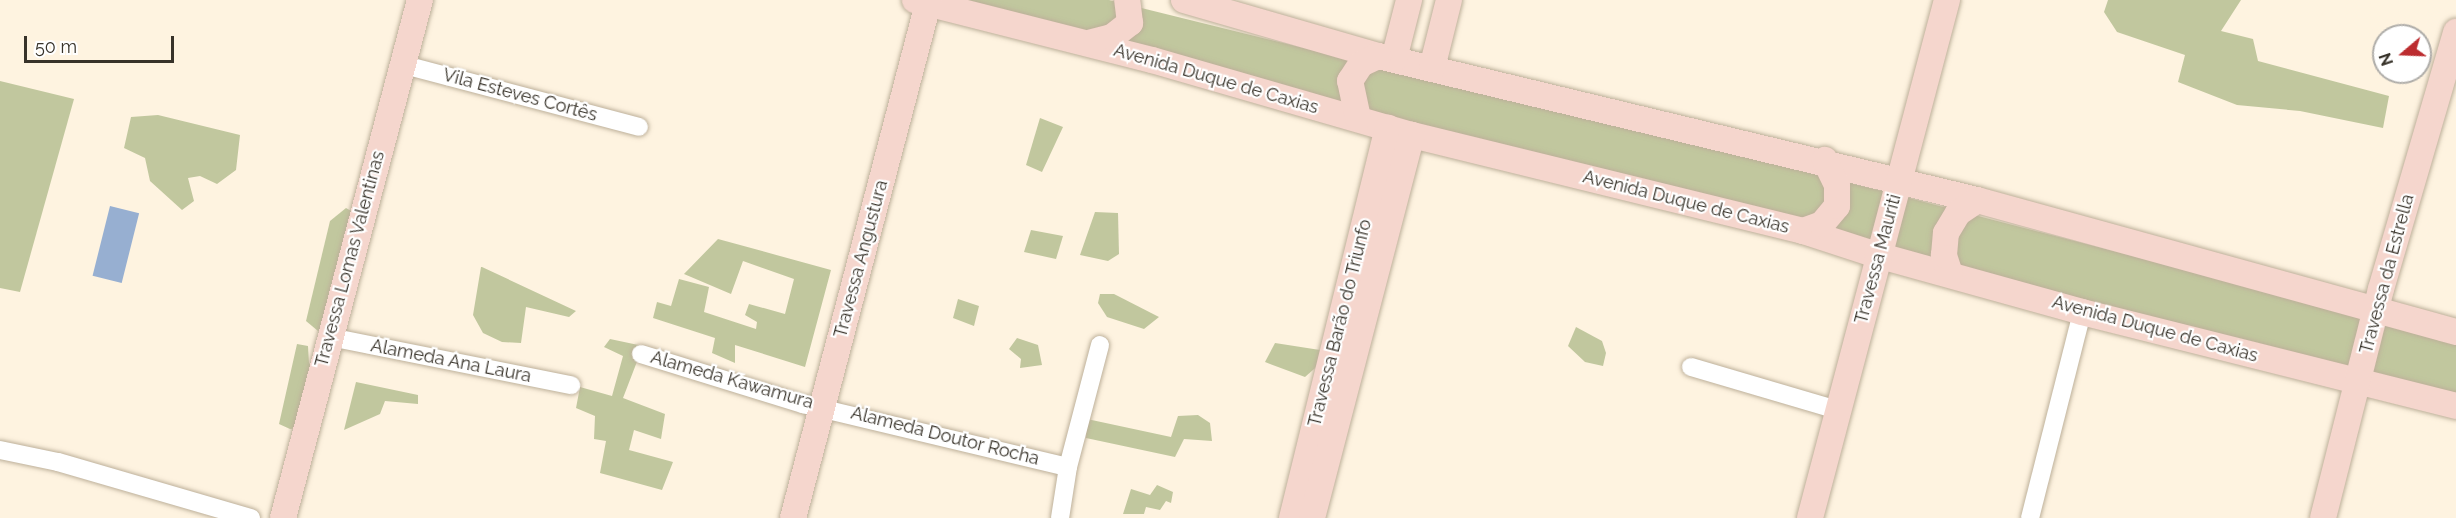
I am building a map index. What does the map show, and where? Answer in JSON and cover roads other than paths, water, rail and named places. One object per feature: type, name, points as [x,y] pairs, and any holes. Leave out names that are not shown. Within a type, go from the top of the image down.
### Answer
[{"type":"main road","name":"Travessa Lomas Valentinas","points":[[283,518],[401,64],[420,0]]},
{"type":"main road","points":[[1088,43],[1112,37],[1130,23],[1127,0]]},
{"type":"main road","points":[[1184,0],[1386,58],[1825,160],[2456,332]]},
{"type":"main road","points":[[1386,58],[1409,0]]},
{"type":"main road","points":[[1432,68],[1449,0]]},
{"type":"main road","name":"Travessa Mauriti","points":[[1810,518],[1877,255],[1947,0]]},
{"type":"main road","name":"Avenida Duque de Caxias","points":[[924,1],[1088,43],[1400,131],[1803,231],[1877,255],[2082,312],[2456,406]]},
{"type":"main road","name":"Travessa Angustura","points":[[793,518],[924,1]]},
{"type":"main road","name":"Travessa da Estrella","points":[[2324,518],[2375,311],[2451,64],[2456,32]]},
{"type":"main road","points":[[1358,118],[1350,81],[1361,64],[1386,58]]},
{"type":"main road","name":"Travessa Barão do Triunfo","points":[[1300,518],[1349,404],[1372,307],[1400,131]]},
{"type":"main road","name":"Travessa Barão do Triunfo","points":[[1300,518],[1400,131]]},
{"type":"main road","points":[[1803,231],[1822,224],[1837,206],[1837,185],[1825,160]]},
{"type":"main road","points":[[1950,274],[1944,255],[1946,233],[1958,213],[1977,200]]},
{"type":"street","name":"Vila Esteves Cortês","points":[[401,64],[639,127]]},
{"type":"street","points":[[2030,518],[2082,312]]},
{"type":"street","name":"Alameda Ana Laura","points":[[330,337],[572,385]]},
{"type":"street","points":[[1060,518],[1068,467],[1100,345]]},
{"type":"street","name":"Alameda Kawamura","points":[[641,354],[803,404],[823,406]]},
{"type":"street","points":[[1691,367],[1838,410]]},
{"type":"street","name":"Alameda Doutor Rocha","points":[[823,406],[1068,467]]},
{"type":"street","points":[[0,450],[58,462],[251,518]]},
{"type":"water","points":[[110,206],[139,213],[122,283],[93,276]]}]
